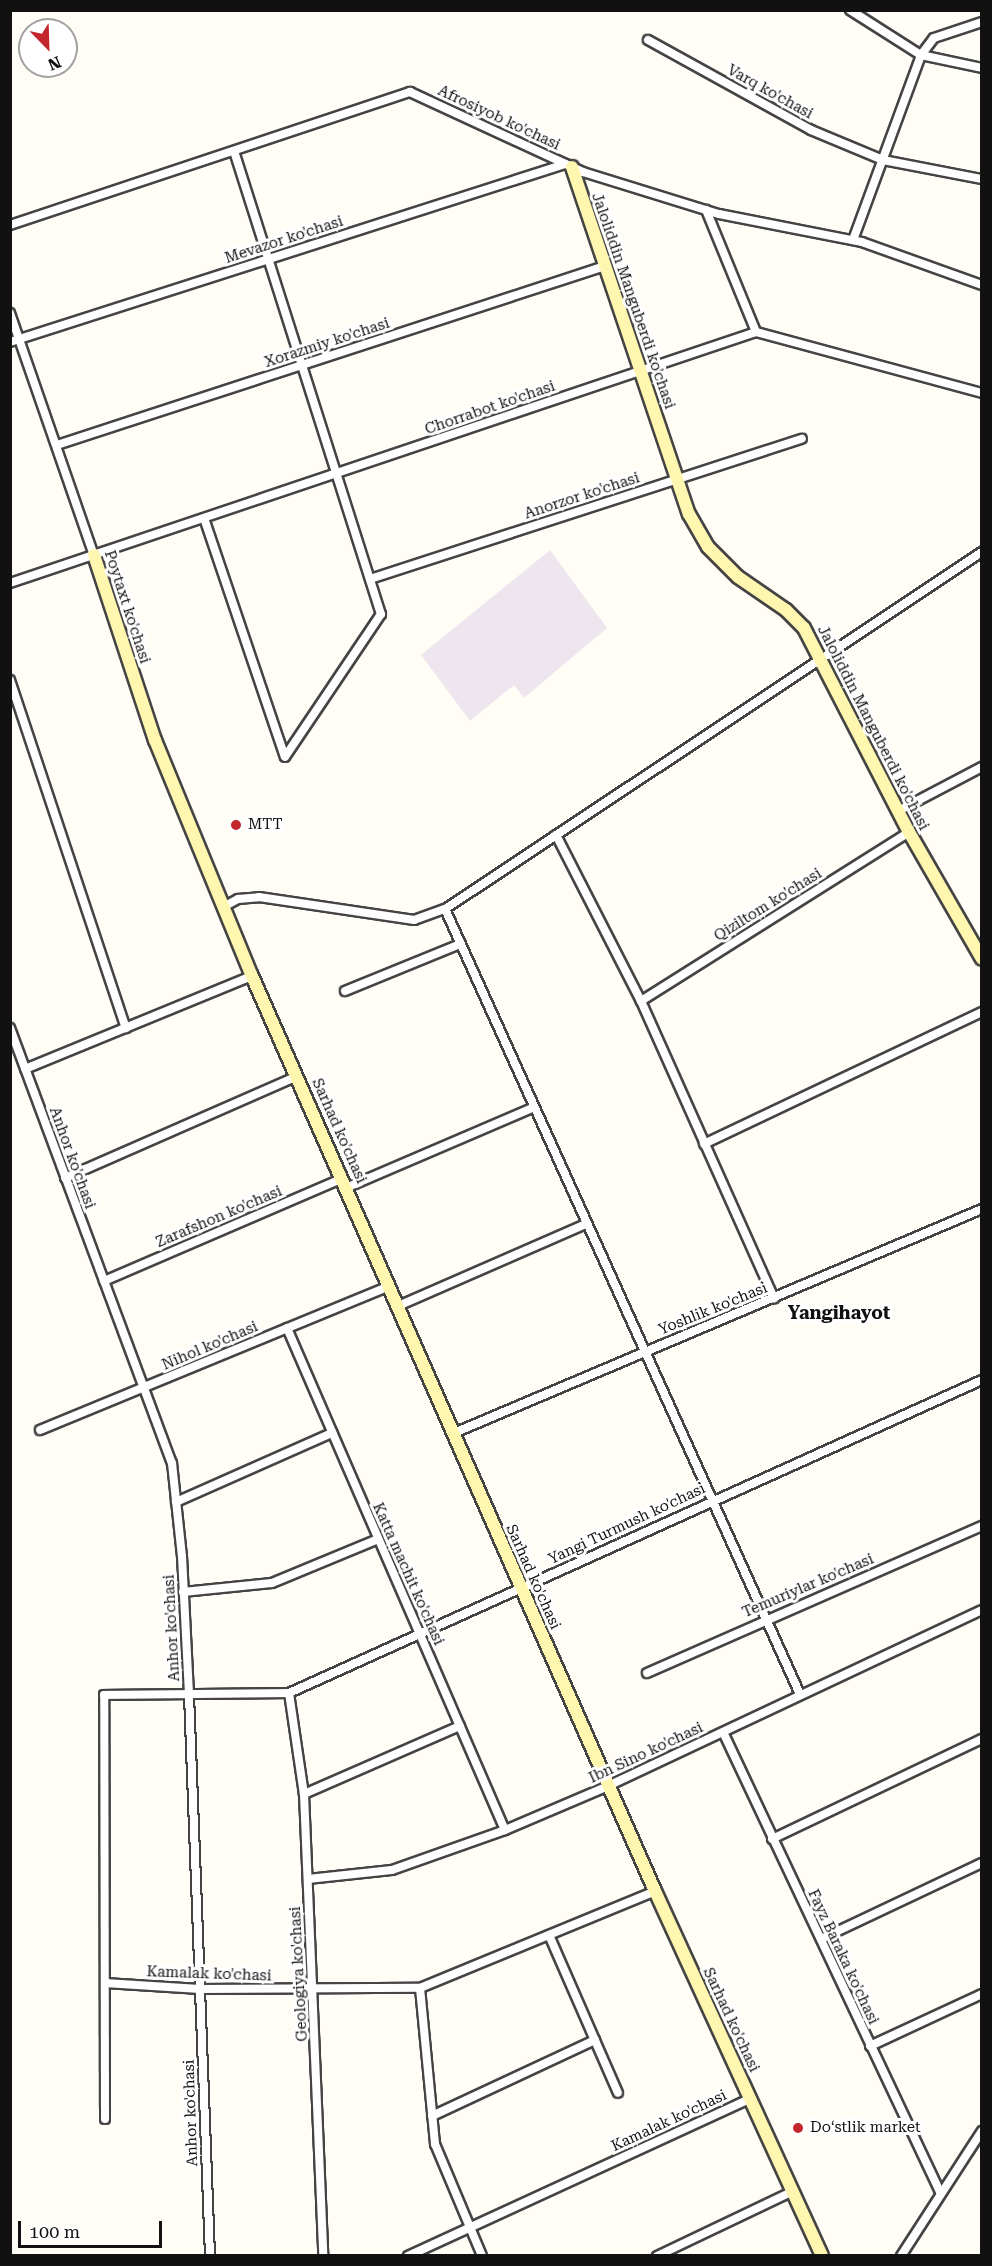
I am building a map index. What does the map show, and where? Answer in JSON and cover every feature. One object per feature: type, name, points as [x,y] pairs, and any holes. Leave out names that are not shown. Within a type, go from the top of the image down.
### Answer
[{"type":"street","points":[[850,10],[921,55],[981,68]]},
{"type":"street","points":[[853,240],[921,55],[934,38],[981,22]]},
{"type":"street","name":"Varq ko'chasi","points":[[648,40],[811,130],[883,160],[981,179]]},
{"type":"street","name":"Afrosiyob ko'chasi","points":[[10,225],[410,92],[568,165],[706,210],[853,240],[981,285]]},
{"type":"street","points":[[204,518],[285,757],[381,614],[270,258],[234,151]]},
{"type":"street","name":"Mevazor ko'chasi","points":[[10,342],[568,165]]},
{"type":"street","name":"Jaloliddin Manguberdi ko'chasi","points":[[568,165],[605,266],[689,514],[708,547],[738,577],[786,610],[804,628],[822,658],[909,832],[980,951]]},
{"type":"street","points":[[706,210],[756,332],[981,393]]},
{"type":"street","name":"Xorazmiy ko'chasi","points":[[57,445],[605,266]]},
{"type":"street","name":"Poytaxt ko'chasi","points":[[10,313],[57,445],[154,740],[223,906]]},
{"type":"street","name":"Chorrabot ko'chasi","points":[[10,583],[756,332]]},
{"type":"street","name":"Anorzor ko'chasi","points":[[370,579],[802,439]]},
{"type":"street","points":[[223,906],[238,899],[259,897],[414,920],[445,909],[981,552]]},
{"type":"street","points":[[10,680],[126,1028]]},
{"type":"street","points":[[900,810],[981,767]]},
{"type":"street","name":"Qiziltom ko'chasi","points":[[641,1001],[909,832]]},
{"type":"street","points":[[556,835],[641,1001],[774,1299]]},
{"type":"street","name":"Sarhad ko'chasi","points":[[223,906],[655,1892],[822,2256]]},
{"type":"street","points":[[445,909],[642,1353],[800,1694]]},
{"type":"street","points":[[345,991],[460,944]]},
{"type":"street","points":[[25,1069],[252,976]]},
{"type":"street","points":[[704,1144],[981,1012]]},
{"type":"street","name":"Anhor ko'chasi","points":[[10,1028],[172,1464],[189,1694],[210,2256]]},
{"type":"street","points":[[65,1178],[297,1076]]},
{"type":"street","name":"Zarafshon ko'chasi","points":[[104,1281],[532,1108]]},
{"type":"street","name":"Yoshlik ko'chasi","points":[[454,1433],[774,1299],[981,1209]]},
{"type":"street","points":[[398,1306],[586,1224]]},
{"type":"street","name":"Nihol ko'chasi","points":[[40,1430],[389,1286]]},
{"type":"street","name":"Katta machit ko'chasi","points":[[287,1328],[505,1830]]},
{"type":"street","name":"Yangi Turmush ko'chasi","points":[[105,1983],[104,1695],[289,1693],[709,1500],[981,1380]]},
{"type":"street","points":[[176,1502],[332,1433]]},
{"type":"street","name":"Temuriylar ko'chasi","points":[[647,1673],[765,1619],[981,1526]]},
{"type":"street","points":[[183,1592],[272,1583],[378,1539]]},
{"type":"street","name":"Ibn Sino ko'chasi","points":[[308,1879],[393,1870],[505,1830],[608,1786],[981,1610]]},
{"type":"street","name":"Geologiya ko'chasi","points":[[289,1693],[304,1794],[314,1989],[323,2256]]},
{"type":"street","points":[[304,1794],[460,1726]]},
{"type":"street","name":"Fayz Baraka ko'chasi","points":[[723,1732],[940,2192]]},
{"type":"street","points":[[772,1839],[981,1739]]},
{"type":"street","points":[[821,1939],[981,1863]]},
{"type":"street","name":"Kamalak ko'chasi","points":[[105,1983],[200,1989],[420,1988],[655,1892]]},
{"type":"street","points":[[549,1935],[618,2093]]},
{"type":"street","points":[[105,1983],[105,2119]]},
{"type":"street","points":[[420,1988],[435,2144],[482,2256]]},
{"type":"street","points":[[870,2046],[981,1994]]},
{"type":"street","points":[[432,2116],[595,2040]]},
{"type":"street","name":"Kamalak ko'chasi","points":[[408,2256],[750,2099]]},
{"type":"street","points":[[901,2256],[981,2131]]},
{"type":"street","points":[[657,2256],[793,2192]]},
{"type":"shaded area","points":[[550,550],[607,628],[524,698],[514,685],[470,721],[421,655]]},
{"type":"place","name":"MTT","points":[[236,825]]},
{"type":"place","name":"Doʻstlik market","points":[[798,2128]]},
{"type":"district","name":"Yangihayot","points":[[839,1313]]}]
